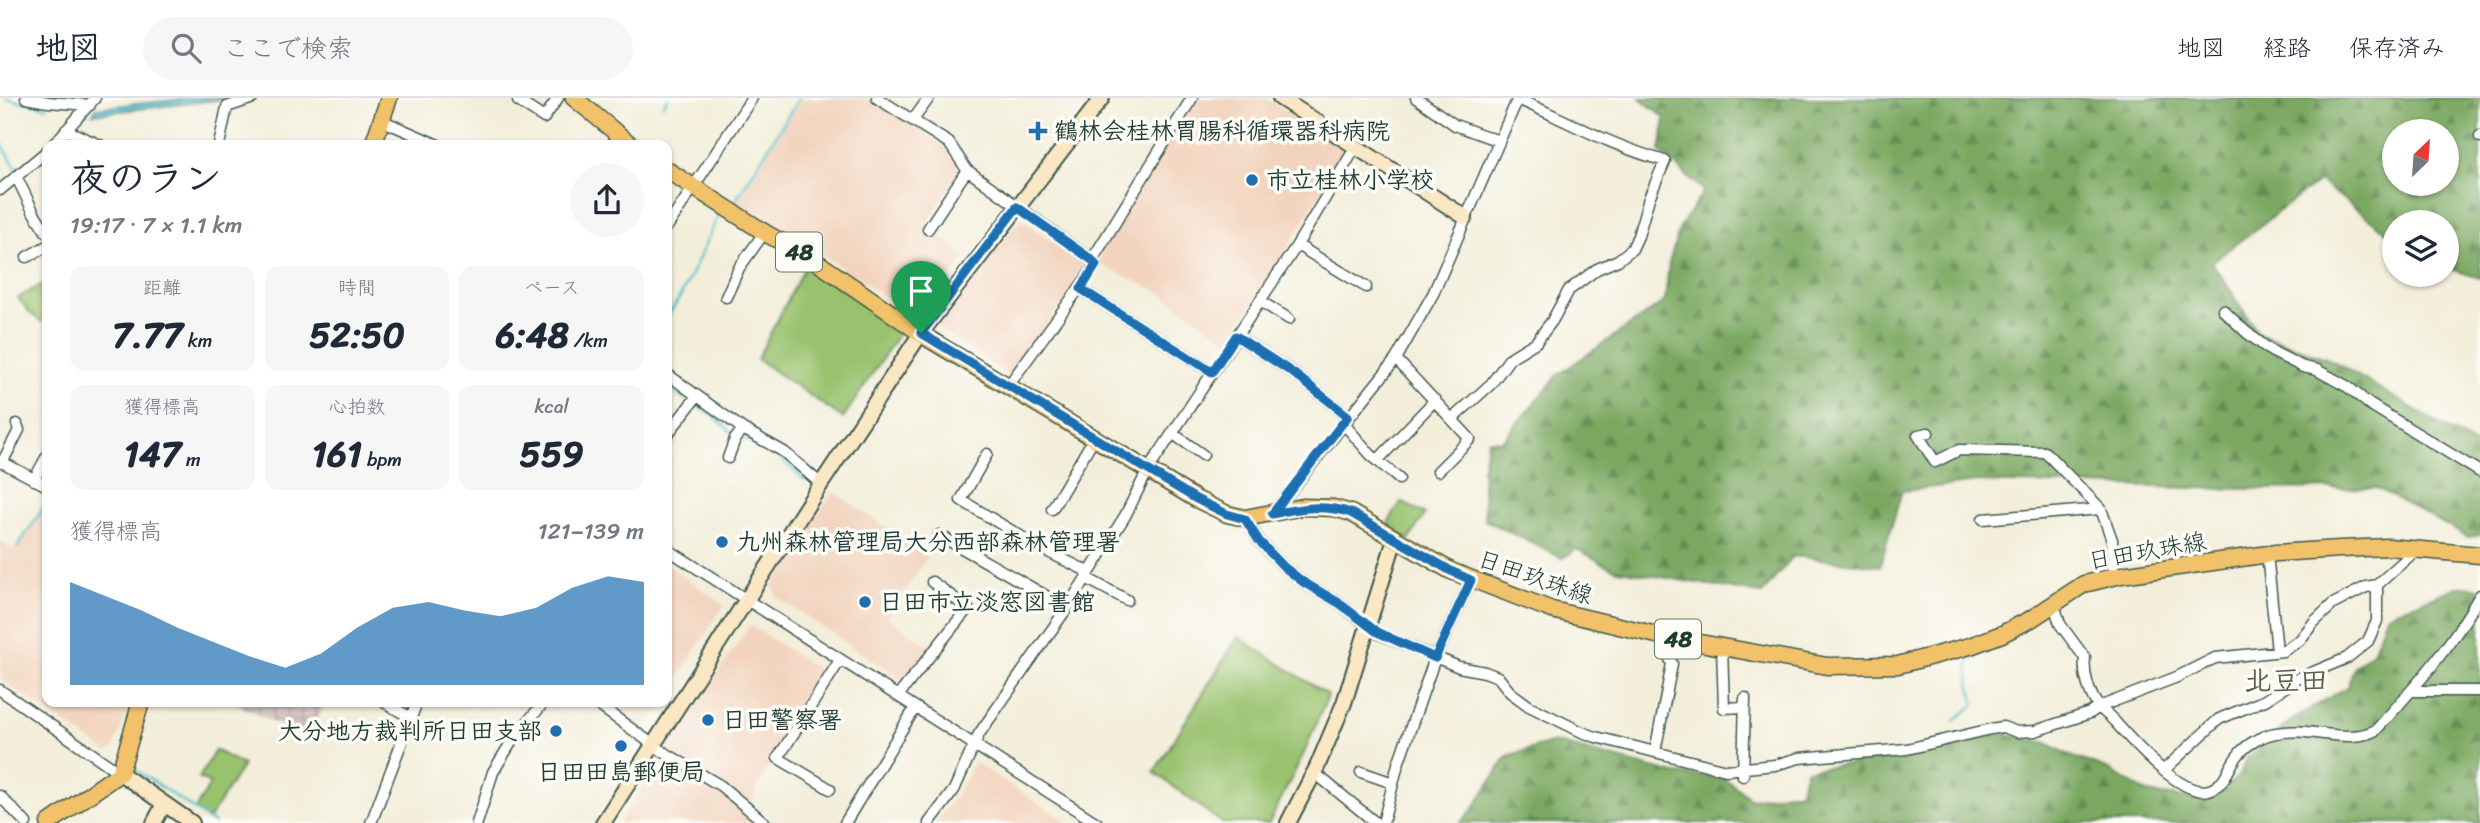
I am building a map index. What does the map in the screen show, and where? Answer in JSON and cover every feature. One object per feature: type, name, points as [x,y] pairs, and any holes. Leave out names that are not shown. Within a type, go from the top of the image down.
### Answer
[{"type":"main road","points":[[375,140],[389,98]]},
{"type":"main road","points":[[574,98],[625,140]]},
{"type":"main road","name":"48","points":[[672,173],[764,233],[811,258],[921,333],[1094,438],[1196,499],[1227,514],[1245,519]]},
{"type":"main road","name":"日田玖珠線","points":[[1245,519],[1304,507],[1334,508],[1363,518],[1395,539],[1471,580],[1552,610],[1661,636],[1827,666],[1898,665],[1970,646],[2002,634],[2084,584],[2114,576],[2267,554],[2388,547],[2480,555]]},
{"type":"main road","points":[[49,823],[120,774],[140,707]]},
{"type":"street","points":[[26,98],[48,102],[93,101]]},
{"type":"street","points":[[220,140],[227,107],[253,98]]},
{"type":"street","points":[[518,101],[544,118],[558,98]]},
{"type":"street","points":[[877,98],[949,144],[967,170],[1096,265],[1008,386]]},
{"type":"street","points":[[913,120],[929,98]]},
{"type":"street","points":[[603,823],[921,333],[1102,98]]},
{"type":"street","points":[[1092,260],[1192,98]]},
{"type":"street","points":[[1280,98],[1296,103],[1355,148],[1465,217]]},
{"type":"street","points":[[1416,98],[1455,125],[1499,141]]},
{"type":"street","points":[[1272,514],[1396,359],[1433,294],[1518,98],[1605,140],[1665,161],[1632,249],[1618,260],[1597,269],[1569,290],[1552,321],[1536,342],[1510,358],[1491,384],[1452,419]]},
{"type":"street","points":[[672,219],[748,99]]},
{"type":"street","points":[[57,140],[93,101]]},
{"type":"street","points":[[381,120],[427,140]]},
{"type":"street","points":[[66,130],[89,140]]},
{"type":"street","points":[[929,823],[954,790],[979,734],[1067,608],[1125,516],[1148,470],[1297,245],[1355,148]]},
{"type":"street","points":[[0,190],[42,155]]},
{"type":"street","points":[[928,229],[967,170]]},
{"type":"street","points":[[17,178],[42,225]]},
{"type":"street","points":[[726,297],[739,268],[764,233]]},
{"type":"street","points":[[1297,245],[1366,288]]},
{"type":"street","points":[[27,257],[42,249]]},
{"type":"street","points":[[1081,289],[1212,372]]},
{"type":"street","points":[[1260,301],[1289,319]]},
{"type":"street","points":[[2223,310],[2271,351],[2348,387],[2369,404],[2480,472]]},
{"type":"street","points":[[1236,336],[1293,373],[1346,419],[1377,461],[1399,479]]},
{"type":"street","points":[[1396,359],[1470,439],[1438,471]]},
{"type":"street","points":[[672,378],[743,429],[774,445],[821,484]]},
{"type":"street","points":[[672,428],[697,396]]},
{"type":"street","points":[[1377,461],[1435,400]]},
{"type":"street","points":[[18,424],[19,430],[1,462],[42,484]]},
{"type":"street","points":[[728,458],[735,439],[743,429]]},
{"type":"street","points":[[1172,433],[1203,455]]},
{"type":"street","points":[[1928,433],[1918,435],[1935,462],[1959,450],[2045,452],[2101,509],[2112,540],[2114,576]]},
{"type":"street","points":[[1052,509],[1094,438]]},
{"type":"street","points":[[987,454],[961,500],[1127,600]]},
{"type":"street","points":[[34,480],[42,465]]},
{"type":"street","points":[[1983,519],[2101,509]]},
{"type":"street","points":[[1245,519],[1259,541],[1284,567],[1399,644],[1498,677],[1510,692],[1529,706],[1582,733],[1742,772],[1799,758],[1907,749],[2003,727],[2017,732],[2035,731],[2090,713],[2099,707],[2177,677],[2214,658],[2291,648],[2333,604],[2366,587],[2377,585],[2416,550]]},
{"type":"street","points":[[939,535],[1067,608]]},
{"type":"street","points":[[1288,823],[1317,766],[1344,703],[1395,539]]},
{"type":"street","points":[[672,551],[1097,823]]},
{"type":"street","points":[[2267,554],[2277,651]]},
{"type":"street","points":[[1382,823],[1398,764],[1435,658],[1471,580]]},
{"type":"street","points":[[898,696],[968,608],[932,582]]},
{"type":"street","points":[[2164,770],[2219,719],[2265,700],[2299,678],[2347,658],[2368,641],[2377,621],[2377,585]]},
{"type":"street","points":[[2054,604],[2060,624],[2085,658],[2084,670],[2099,707],[2115,721],[2134,745],[2164,770],[2199,791],[2211,790],[2228,774],[2239,754],[2256,740],[2275,733],[2306,730],[2349,737],[2365,736],[2376,730],[2432,667],[2480,595]]},
{"type":"street","points":[[1655,752],[1672,664],[1661,636]]},
{"type":"street","points":[[1722,647],[1724,708],[1744,702],[1742,772]]},
{"type":"street","points":[[830,789],[778,758],[840,660]]},
{"type":"street","points":[[0,690],[192,823]]},
{"type":"street","points":[[2411,691],[2480,691]]},
{"type":"street","points":[[392,707],[411,718]]},
{"type":"street","points":[[371,823],[415,707]]},
{"type":"street","points":[[477,823],[493,772],[512,741],[540,707]]},
{"type":"street","points":[[601,707],[653,744],[721,786],[765,823]]},
{"type":"street","points":[[845,823],[915,708]]},
{"type":"street","points":[[1361,772],[1393,783]]},
{"type":"street","points":[[1321,778],[1376,823]]},
{"type":"street","points":[[0,796],[26,823]]},
{"type":"street","points":[[154,823],[164,804]]},
{"type":"shaded area","points":[[801,98],[870,98],[952,151],[959,170],[927,224],[965,258],[918,319],[801,241],[735,205]]},
{"type":"shaded area","points":[[1196,98],[1267,98],[1348,150],[1229,341],[1157,291],[1103,266],[1099,252]]},
{"type":"shaded area","points":[[1020,219],[1091,266],[1009,376],[938,328]]},
{"type":"shaded area","points":[[833,491],[928,556],[888,617],[930,647],[904,681],[777,597],[773,585]]},
{"type":"shaded area","points":[[42,510],[42,707],[130,707],[113,749],[107,752],[0,679],[0,540],[14,549]]},
{"type":"shaded area","points":[[672,568],[724,605],[672,687]]},
{"type":"shaded area","points":[[750,625],[827,675],[765,772],[750,805],[666,750]]},
{"type":"shaded area","points":[[243,707],[324,707],[313,728],[307,727],[301,736]]},
{"type":"shaded area","points":[[608,707],[659,707],[643,732]]},
{"type":"shaded area","points":[[662,754],[716,786],[762,823],[619,823]]},
{"type":"shaded area","points":[[974,762],[1069,823],[935,823],[956,795]]},
{"type":"green space","points":[[1640,98],[2480,98],[2480,278],[2459,272],[2459,210],[2382,210],[2382,228],[2319,181],[2212,262],[2258,333],[2331,360],[2480,448],[2480,535],[2468,537],[2377,488],[2228,489],[1977,482],[1902,491],[1880,566],[1793,556],[1762,594],[1614,569],[1577,549],[1562,558],[1485,520],[1482,471],[1488,440],[1502,441],[1559,374],[1665,301],[1669,263],[1680,227],[1704,191],[1660,151],[1665,118]]},
{"type":"green space","points":[[806,265],[902,329],[843,418],[757,359]]},
{"type":"green space","points":[[41,285],[42,322],[31,314],[18,298]]},
{"type":"green space","points":[[1401,502],[1425,514],[1409,540],[1387,525]]},
{"type":"green space","points":[[2460,586],[2480,589],[2480,823],[1460,823],[1473,809],[1507,756],[1554,742],[1675,774],[1724,778],[1751,799],[1800,791],[1806,770],[1922,754],[2002,734],[2047,743],[2071,756],[2109,770],[2148,793],[2208,801],[2240,775],[2246,758],[2292,720],[2347,687],[2355,666],[2373,652],[2386,615]]},
{"type":"green space","points":[[1238,637],[1328,695],[1304,753],[1269,823],[1222,823],[1154,772]]},
{"type":"green space","points":[[215,750],[243,765],[208,820],[195,810],[210,784],[199,778]]},
{"type":"water","points":[[196,98],[236,98],[93,114],[96,108]]},
{"type":"waterway","points":[[5,98],[47,107]]},
{"type":"waterway","points":[[663,105],[668,98]]},
{"type":"waterway","points":[[732,206],[799,98]]},
{"type":"waterway","points":[[0,141],[19,172]]},
{"type":"waterway","points":[[672,310],[720,213]]},
{"type":"waterway","points":[[672,393],[684,399]]},
{"type":"waterway","points":[[699,408],[713,415],[732,433]]},
{"type":"waterway","points":[[742,438],[776,455],[804,480]]},
{"type":"waterway","points":[[17,548],[42,510]]},
{"type":"waterway","points":[[1954,721],[1974,705],[1968,673],[1969,662],[1982,652]]},
{"type":"waterway","points":[[132,767],[214,823]]},
{"type":"place","name":"鶴林会桂林胃腸科循環器科病院","points":[[1038,131]]},
{"type":"place","name":"市立桂林小学校","points":[[1252,180]]},
{"type":"place","name":"九州森林管理局大分西部森林管理署","points":[[722,542]]},
{"type":"place","name":"日田市立淡窓図書館","points":[[865,602]]},
{"type":"place","name":"日田警察署","points":[[708,720]]},
{"type":"place","name":"大分地方裁判所日田支部","points":[[556,731]]},
{"type":"place","name":"日田田島郵便局","points":[[621,746]]},
{"type":"district","name":"北豆田","points":[[2286,680]]},
{"type":"route","points":[[1017,207],[1096,265],[1081,289],[1212,372],[1236,336],[1293,373],[1348,416],[1272,514],[1304,507],[1334,508],[1351,513],[1471,580],[1435,658],[1377,632],[1339,603],[1303,582],[1259,541],[1245,519],[1227,514],[1196,499],[921,333],[1017,207]]}]
